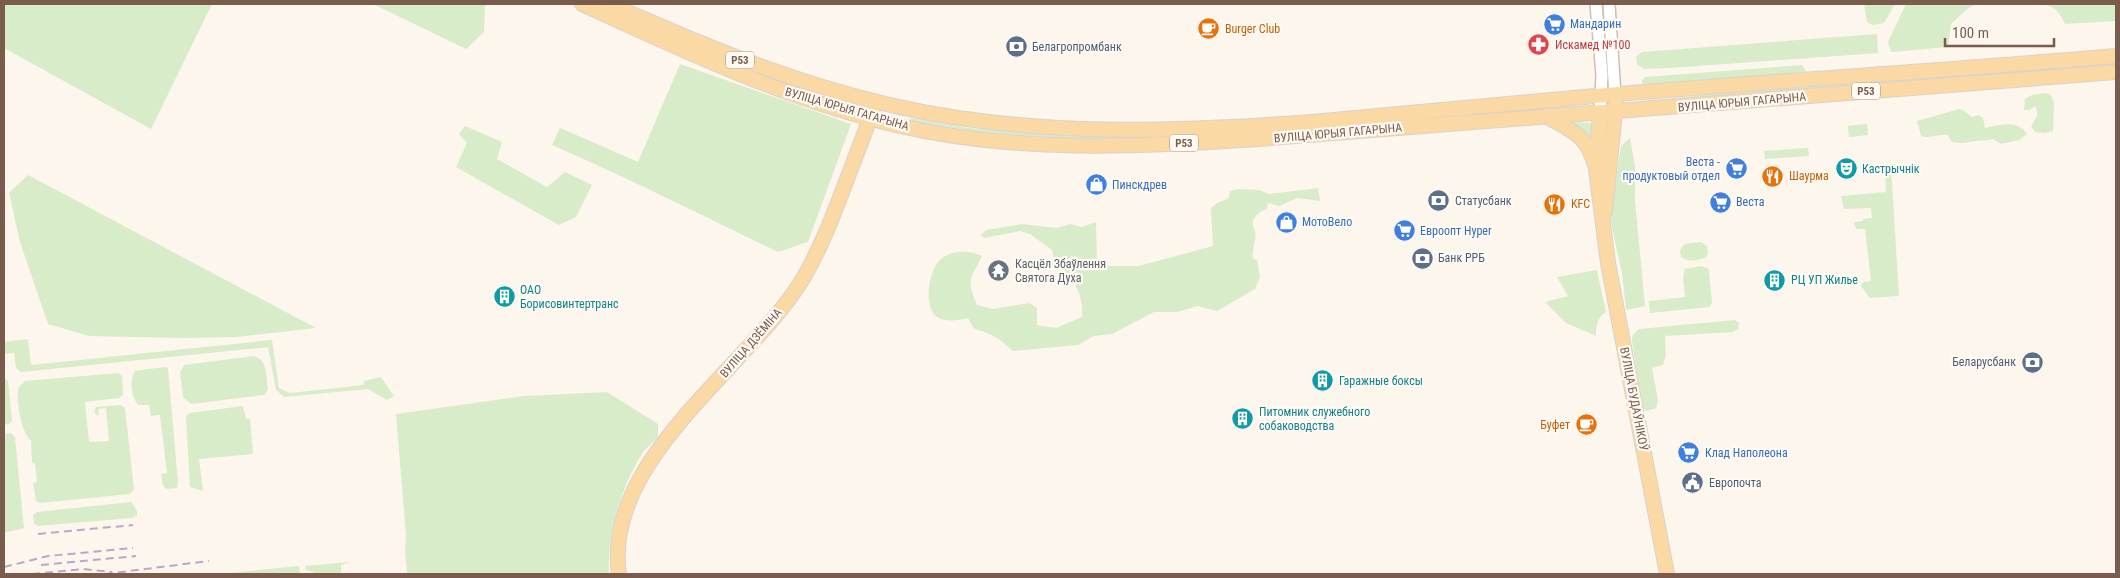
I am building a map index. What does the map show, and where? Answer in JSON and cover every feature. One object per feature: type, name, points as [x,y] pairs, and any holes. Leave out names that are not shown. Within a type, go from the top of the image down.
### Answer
[{"type":"main road","name":"ВУЛІЦА ЮРЫЯ ГАГАРЫНА","points":[[582,4],[761,84],[914,129],[996,141],[1035,144],[1132,145],[1258,139],[2116,72]]},
{"type":"main road","name":"ВУЛІЦА ЮРЫЯ ГАГАРЫНА","points":[[610,4],[735,58],[804,82],[876,101],[996,123],[1091,130],[1141,130],[1282,124],[1601,96],[2116,56]]},
{"type":"main road","name":"ВУЛІЦА БУДАЎНІКОЎ","points":[[1603,224],[1616,111],[1616,95]]},
{"type":"main road","name":"ВУЛІЦА ДЗЁМІНА","points":[[619,574],[617,548],[624,516],[638,481],[676,426],[787,302],[804,277],[829,224],[876,101]]},
{"type":"main road","name":"ВУЛІЦА БУДАЎНІКОЎ","points":[[1600,112],[1596,169],[1608,263],[1667,574]]},
{"type":"main road","points":[[1545,116],[1580,135],[1592,154],[1596,169]]},
{"type":"street","name":"ВУЛІЦА БУДАЎНІКОЎ","points":[[1596,4],[1601,96],[1600,112]]},
{"type":"street","name":"ВУЛІЦА БУДАЎНІКОЎ","points":[[1609,4],[1616,95]]},
{"type":"green space","points":[[4,4],[212,4],[151,129],[4,48]]},
{"type":"green space","points":[[373,4],[485,4],[484,32],[466,49]]},
{"type":"green space","points":[[1864,4],[1895,4],[1884,23],[1873,25],[1867,22]]},
{"type":"green space","points":[[1906,4],[2003,4],[1974,5],[1967,9],[1951,24],[1948,47],[1891,52],[1888,42]]},
{"type":"green space","points":[[2042,4],[2116,4],[2116,21],[2065,24],[2056,11],[2050,6]]},
{"type":"green space","points":[[1877,34],[1878,53],[1644,69],[1637,64],[1636,57],[1642,52]]},
{"type":"green space","points":[[2116,62],[2116,66],[1639,105],[1639,101],[1695,96],[1704,93]]},
{"type":"green space","points":[[680,64],[851,124],[808,242],[778,252],[552,145],[560,128],[638,162]]},
{"type":"green space","points":[[1802,65],[1807,73],[1642,84],[1645,77]]},
{"type":"green space","points":[[2045,93],[2051,95],[2054,103],[2053,131],[2045,133],[2035,132],[2031,126],[2037,116],[2037,112],[2035,106],[2030,110],[2024,110],[2025,99],[2032,95]]},
{"type":"green space","points":[[1574,104],[1574,106],[1497,116],[1230,134],[1113,140],[994,134],[910,121],[911,118],[969,128],[1113,137],[1229,133]]},
{"type":"green space","points":[[1959,109],[1972,117],[1978,115],[1983,118],[1985,128],[2008,124],[2018,126],[2027,134],[2019,140],[2001,144],[1993,139],[1961,143],[1951,141],[1948,135],[1921,136],[1917,121]]},
{"type":"green space","points":[[1569,122],[1593,123],[1593,146]]},
{"type":"green space","points":[[1867,124],[1868,135],[1849,137],[1848,126]]},
{"type":"green space","points":[[465,126],[502,142],[497,159],[547,187],[565,172],[592,185],[576,217],[559,225],[456,167],[467,143],[459,134]]},
{"type":"green space","points":[[1630,138],[1635,166],[1635,201],[1645,306],[1626,310],[1622,273],[1610,219],[1621,146]]},
{"type":"green space","points":[[1808,148],[1809,156],[1765,159],[1764,151]]},
{"type":"green space","points":[[1891,168],[1899,296],[1870,298],[1861,286],[1863,282],[1871,281],[1865,229],[1857,229],[1854,224],[1855,222],[1863,221],[1863,219],[1872,218],[1871,208],[1844,209],[1841,196],[1886,192],[1885,169]]},
{"type":"green space","points":[[28,175],[316,328],[237,337],[182,338],[89,336],[48,324],[20,242],[9,193]]},
{"type":"green space","points":[[1318,188],[1320,201],[1297,198],[1279,206],[1268,203],[1267,209],[1256,216],[1253,222],[1255,236],[1253,259],[1257,260],[1260,277],[1255,289],[1217,311],[1197,306],[1177,312],[1154,312],[1112,334],[1094,336],[1078,345],[1013,351],[995,337],[974,329],[968,318],[941,319],[937,317],[930,306],[930,282],[938,262],[950,254],[971,252],[982,256],[971,280],[971,290],[977,305],[993,309],[1029,303],[1037,308],[1037,325],[1056,328],[1082,317],[1082,309],[1076,286],[1067,274],[1055,264],[1052,250],[1030,234],[1020,231],[984,238],[981,235],[986,230],[1022,224],[1057,228],[1070,224],[1082,227],[1096,222],[1097,266],[1139,266],[1213,246],[1211,208],[1229,198],[1230,191],[1238,189],[1259,190],[1269,194]]},
{"type":"green space","points":[[1701,242],[1707,246],[1708,253],[1706,257],[1686,260],[1681,257],[1680,250],[1685,244]]},
{"type":"green space","points":[[1701,266],[1709,270],[1712,303],[1709,307],[1650,313],[1649,301],[1685,297],[1683,277],[1685,269]]},
{"type":"green space","points":[[1597,270],[1606,312],[1598,323],[1596,336],[1566,323],[1545,302],[1568,296],[1557,277]]},
{"type":"green space","points":[[1735,320],[1739,323],[1738,329],[1733,332],[1665,336],[1666,355],[1663,365],[1652,368],[1658,400],[1656,408],[1647,411],[1643,408],[1632,342],[1633,336],[1639,329]]},
{"type":"green space","points":[[28,339],[31,365],[272,340],[279,388],[290,393],[364,385],[364,381],[381,377],[394,396],[387,400],[368,389],[284,397],[276,390],[268,347],[21,372],[16,368],[14,353],[4,354],[4,342]]},
{"type":"green space","points":[[254,356],[262,361],[266,369],[268,389],[264,395],[191,404],[183,397],[180,372],[184,365]]},
{"type":"green space","points":[[168,368],[178,483],[177,488],[166,489],[163,485],[161,474],[167,473],[160,415],[151,416],[149,405],[138,405],[131,384],[135,371]]},
{"type":"green space","points":[[118,373],[122,376],[123,395],[119,398],[85,402],[89,442],[109,441],[106,408],[98,409],[99,416],[94,413],[96,407],[121,405],[125,408],[134,489],[130,494],[40,503],[36,501],[33,483],[37,482],[35,464],[32,462],[31,440],[22,425],[19,410],[18,391],[20,386],[25,381]]},
{"type":"green space","points":[[4,377],[8,381],[12,421],[8,425],[4,423]]},
{"type":"green space","points":[[607,392],[658,424],[658,437],[640,457],[626,484],[616,514],[610,544],[609,574],[407,574],[406,536],[396,414],[524,396]]},
{"type":"green space","points":[[243,406],[246,419],[250,419],[253,454],[199,459],[203,491],[190,487],[186,416],[190,413]]},
{"type":"green space","points":[[11,433],[15,438],[24,528],[4,533],[4,434]]},
{"type":"green space","points":[[131,502],[137,511],[137,515],[132,518],[38,526],[34,524],[33,515],[37,512]]},
{"type":"green space","points":[[350,562],[341,565],[341,574],[318,574],[306,570],[305,566]]},
{"type":"green space","points":[[299,566],[300,574],[217,574]]},
{"type":"railway","points":[[38,534],[133,525]]},
{"type":"railway","points":[[4,567],[48,556],[133,548]]},
{"type":"railway","points":[[41,565],[136,556]]},
{"type":"railway","points":[[105,574],[209,561]]},
{"type":"railway","points":[[32,574],[83,569],[112,572]]},
{"type":"place","name":"Мандарин","points":[[1554,24]]},
{"type":"place","name":"Burger Club","points":[[1209,29]]},
{"type":"place","name":"Искамед №100","points":[[1539,45]]},
{"type":"place","name":"Белагропромбанк","points":[[1016,47]]},
{"type":"place","name":"Веста - продуктовый отдел","points":[[1736,169]]},
{"type":"place","name":"Кастрычнік","points":[[1846,169]]},
{"type":"place","name":"Шаурма","points":[[1773,176]]},
{"type":"place","name":"Пинскдрев","points":[[1096,185]]},
{"type":"place","name":"Статусбанк","points":[[1439,201]]},
{"type":"place","name":"Веста","points":[[1720,202]]},
{"type":"place","name":"KFC","points":[[1555,204]]},
{"type":"place","name":"МотоВело","points":[[1286,222]]},
{"type":"place","name":"Евроопт Hyper","points":[[1404,231]]},
{"type":"place","name":"Банк РРБ","points":[[1422,258]]},
{"type":"place","name":"Касцёл Збаўлення Святога Духа","points":[[999,271]]},
{"type":"place","name":"РЦ УП Жилье","points":[[1775,280]]},
{"type":"place","name":"ОАО Борисовинтертранс","points":[[504,297]]},
{"type":"place","name":"Беларусбанк","points":[[2032,362]]},
{"type":"place","name":"Гаражные боксы","points":[[1323,381]]},
{"type":"place","name":"Питомник служебного собаководства","points":[[1243,419]]},
{"type":"place","name":"Буфет","points":[[1586,425]]},
{"type":"place","name":"Клад Наполеона","points":[[1689,453]]},
{"type":"place","name":"Европочта","points":[[1693,483]]}]
